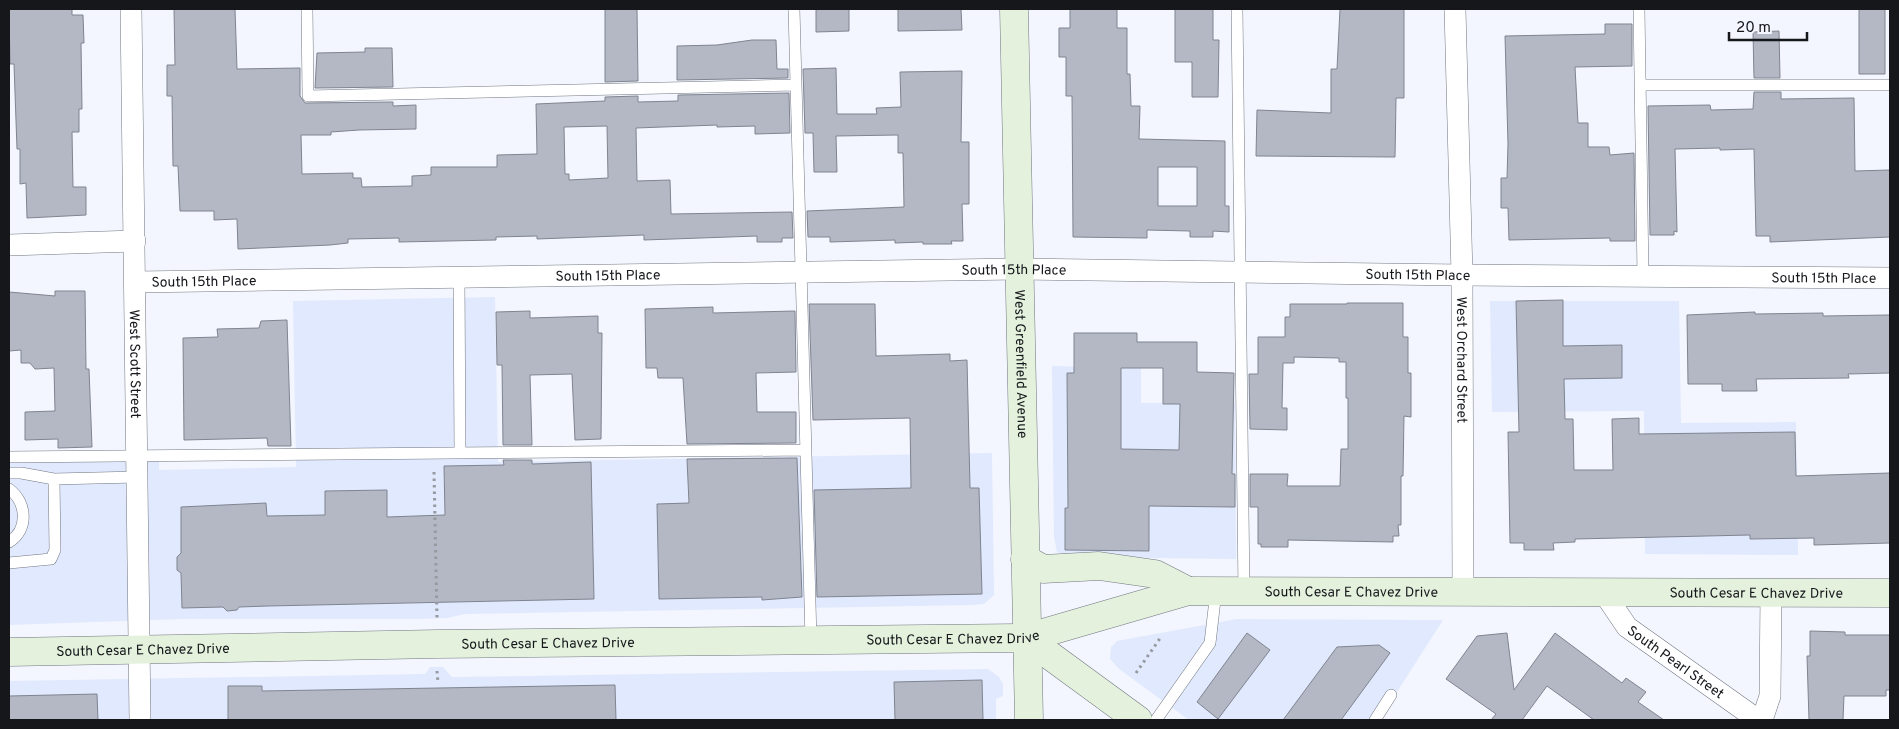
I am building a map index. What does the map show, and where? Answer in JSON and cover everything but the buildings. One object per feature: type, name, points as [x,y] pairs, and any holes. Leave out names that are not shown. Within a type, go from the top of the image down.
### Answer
[{"type":"main road","name":"West Greenfield Avenue","points":[[1014,9],[1029,720]]},
{"type":"main road","points":[[1025,559],[1043,568],[1099,566],[1156,574],[1188,591]]},
{"type":"main road","name":"South Cesar E Chavez Drive","points":[[9,652],[437,644],[1026,638],[1188,591],[1890,593]]},
{"type":"main road","points":[[1026,638],[1138,720]]},
{"type":"street","name":"West Scott Street","points":[[131,9],[136,282],[140,720]]},
{"type":"street","name":"West Orchard Street","points":[[1455,9],[1462,275],[1463,593]]},
{"type":"street","points":[[9,245],[135,242]]},
{"type":"street","name":"South 15th Place","points":[[136,282],[1019,269],[1890,278]]},
{"type":"street","name":"South Pearl Street","points":[[1604,593],[1627,627],[1760,720]]},
{"type":"street","points":[[1760,720],[1770,696],[1772,593]]},
{"type":"lane","points":[[307,9],[308,96],[796,85]]},
{"type":"lane","points":[[794,9],[811,640]]},
{"type":"lane","points":[[1237,9],[1242,272],[1244,592]]},
{"type":"lane","points":[[1639,9],[1643,276]]},
{"type":"lane","points":[[1641,85],[1890,85]]},
{"type":"lane","points":[[458,277],[460,453]]},
{"type":"lane","points":[[9,457],[806,450]]},
{"type":"lane","points":[[9,473],[21,473],[54,479],[137,477]]},
{"type":"lane","points":[[9,563],[51,559],[55,550],[54,479]]},
{"type":"lane","points":[[9,489],[14,493],[22,506],[24,521],[19,532],[9,542]]},
{"type":"lane","points":[[1156,720],[1210,643],[1216,591]]},
{"type":"lane","points":[[1375,720],[1392,695]]},
{"type":"path","points":[[434,453],[437,618]]},
{"type":"path","points":[[1136,673],[1161,638]]},
{"type":"path","points":[[437,667],[438,683]]},
{"type":"shaded area","points":[[495,297],[498,462],[992,453],[994,595],[984,604],[972,605],[465,614],[447,618],[420,619],[181,619],[9,625],[9,463],[159,460],[159,470],[296,467],[293,301]]},
{"type":"shaded area","points":[[1490,301],[1679,301],[1681,423],[1796,422],[1798,555],[1645,554],[1644,411],[1492,412]]},
{"type":"shaded area","points":[[1052,366],[1141,368],[1141,403],[1235,403],[1236,559],[1072,557],[1057,552],[1054,537]]},
{"type":"shaded area","points":[[1237,619],[1443,620],[1379,720],[1189,720],[1119,669],[1110,659],[1111,647],[1117,641]]},
{"type":"shaded area","points":[[430,667],[443,667],[452,677],[988,669],[999,677],[1003,684],[1003,696],[996,699],[996,720],[9,720],[9,681],[425,674]]}]
